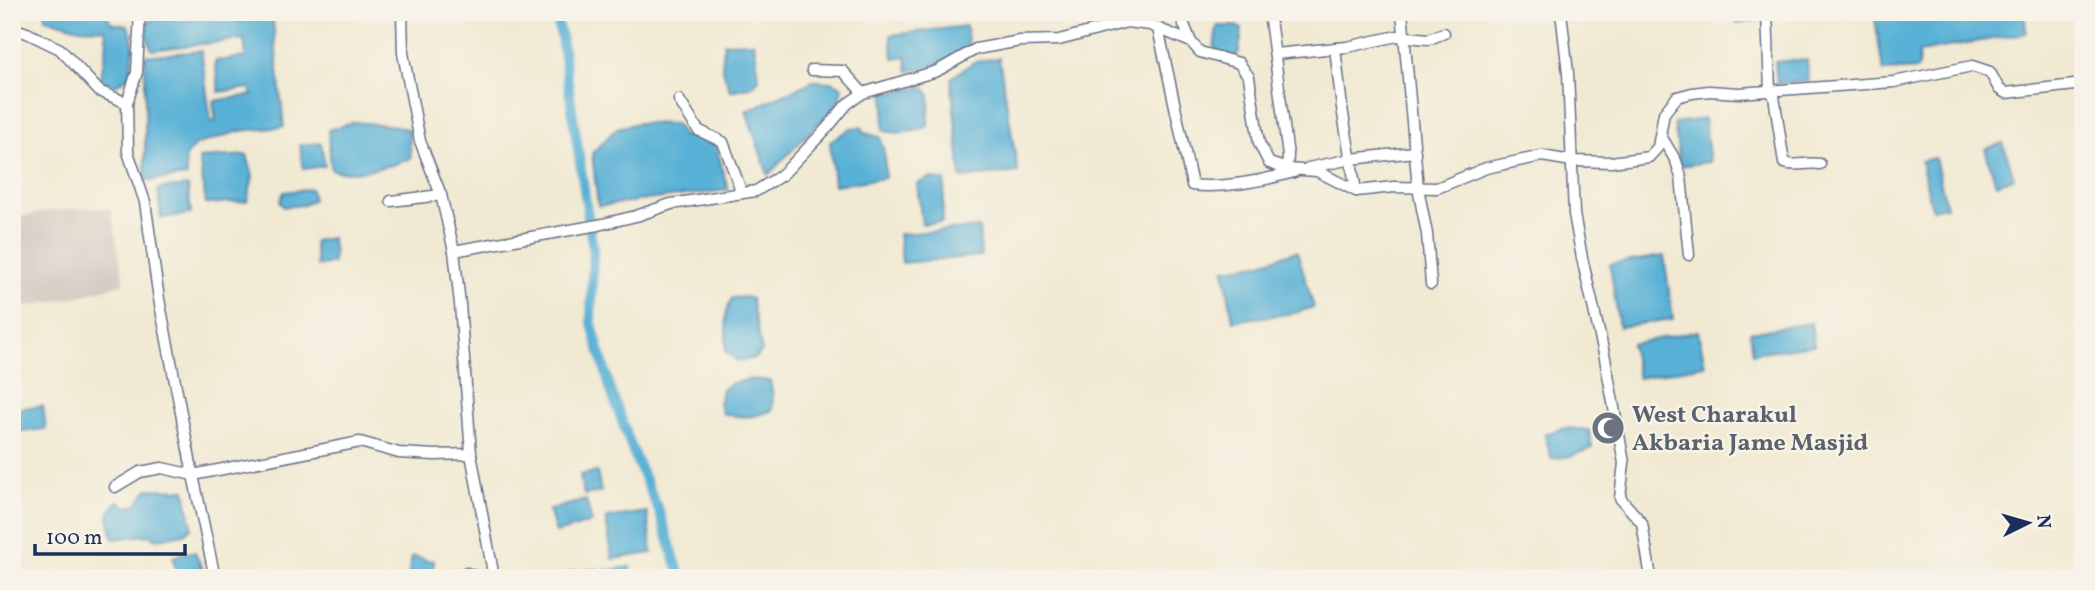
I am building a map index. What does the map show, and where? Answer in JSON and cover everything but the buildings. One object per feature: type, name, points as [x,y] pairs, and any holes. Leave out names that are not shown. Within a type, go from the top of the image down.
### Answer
[{"type":"street","points":[[140,12],[137,72],[127,103],[128,152],[145,202],[159,299],[192,475],[215,578]]},
{"type":"street","points":[[402,12],[403,53],[419,141],[440,195],[454,251],[471,454],[494,578]]},
{"type":"street","points":[[1179,12],[1191,42],[1200,52],[1239,63],[1245,70],[1249,77],[1259,143],[1269,163],[1287,169],[1317,171],[1356,191],[1437,188],[1486,168],[1542,156],[1572,161],[1611,162],[1649,157],[1658,147],[1664,113],[1677,97],[1692,93],[1740,93],[1894,82],[1972,66],[1990,72],[1999,89],[2007,93],[2083,84]]},
{"type":"street","points":[[1269,12],[1289,156],[1287,169]]},
{"type":"street","points":[[1402,12],[1418,188],[1431,284]]},
{"type":"street","points":[[1561,12],[1568,73],[1577,237],[1605,358],[1624,463],[1620,498],[1642,523],[1651,578]]},
{"type":"street","points":[[1767,12],[1770,91],[1774,96],[1784,163],[1796,167],[1820,164]]},
{"type":"street","points":[[454,251],[598,225],[671,204],[756,191],[782,175],[846,104],[863,93],[937,71],[976,49],[1020,40],[1059,40],[1127,22],[1158,28],[1191,42]]},
{"type":"street","points":[[12,28],[60,49],[99,91],[127,103]]},
{"type":"street","points":[[1158,28],[1192,185],[1202,187],[1236,183],[1351,159],[1415,152]]},
{"type":"street","points":[[1275,54],[1404,37],[1429,39],[1444,33]]},
{"type":"street","points":[[1335,48],[1356,191]]},
{"type":"street","points":[[812,70],[843,71],[863,93]]},
{"type":"street","points":[[679,100],[698,130],[723,142],[742,193]]},
{"type":"street","points":[[1661,136],[1676,161],[1681,177],[1689,255]]},
{"type":"street","points":[[391,201],[440,195]]},
{"type":"street","points":[[115,487],[140,472],[162,468],[192,475],[360,442],[399,453],[471,454]]},
{"type":"street","points":[[443,578],[467,573],[481,578]]},
{"type":"shaded area","points":[[111,209],[124,283],[73,298],[12,309],[12,219],[48,211]]},
{"type":"water","points":[[45,12],[105,12],[111,23],[128,26],[133,44],[129,76],[116,85],[100,83],[107,42],[105,29],[79,28],[45,18]]},
{"type":"water","points":[[162,12],[272,12],[284,127],[240,131],[195,145],[185,158],[187,176],[145,181],[145,56],[201,51],[211,122],[216,121],[213,101],[252,95],[250,88],[219,92],[215,61],[246,57],[244,39],[152,50],[146,35],[149,21],[161,16]]},
{"type":"water","points":[[1734,12],[1762,12],[1763,18],[1737,24]]},
{"type":"water","points":[[1874,12],[2022,12],[2026,33],[1919,52],[1918,69],[1883,71]]},
{"type":"water","points":[[966,26],[969,49],[934,66],[908,71],[906,56],[893,58],[891,35]]},
{"type":"water","points":[[1217,26],[1236,26],[1242,29],[1239,52],[1233,58],[1214,49]]},
{"type":"water","points":[[754,42],[759,79],[753,86],[730,91],[722,67],[724,43]]},
{"type":"water","points":[[999,58],[1018,172],[961,178],[951,78],[974,62]]},
{"type":"water","points":[[1807,59],[1808,81],[1777,84],[1775,62]]},
{"type":"water","points":[[813,81],[832,82],[842,87],[839,102],[768,175],[746,111]]},
{"type":"water","points":[[924,87],[930,95],[928,126],[906,132],[883,130],[885,93]]},
{"type":"water","points":[[1704,119],[1710,162],[1680,166],[1674,123]]},
{"type":"water","points":[[354,122],[397,126],[409,130],[411,158],[359,171],[331,169],[328,130]]},
{"type":"water","points":[[638,123],[676,124],[682,136],[716,145],[728,190],[598,206],[592,153],[617,128]]},
{"type":"water","points":[[862,127],[864,133],[880,137],[885,157],[885,178],[834,185],[830,142],[851,128]]},
{"type":"water","points":[[321,143],[325,166],[303,169],[300,145]]},
{"type":"water","points":[[2003,143],[2014,178],[1996,184],[1985,149]]},
{"type":"water","points":[[247,155],[253,176],[247,201],[206,204],[199,158]]},
{"type":"water","points":[[1935,158],[1946,206],[1932,209],[1921,161]]},
{"type":"water","points":[[930,178],[945,181],[942,222],[922,224],[917,184]]},
{"type":"water","points":[[188,186],[191,214],[161,218],[158,189]]},
{"type":"water","points":[[311,189],[313,200],[303,205],[284,207],[280,202],[284,192]]},
{"type":"water","points":[[979,228],[981,256],[902,263],[899,234]]},
{"type":"water","points":[[331,238],[333,263],[317,266],[314,241]]},
{"type":"water","points":[[1297,251],[1314,307],[1295,313],[1233,321],[1224,269],[1258,264]]},
{"type":"water","points":[[1664,256],[1673,319],[1619,327],[1610,264]]},
{"type":"water","points":[[732,298],[751,299],[762,351],[756,358],[738,361],[726,352],[726,314]]},
{"type":"water","points":[[1811,323],[1814,345],[1753,353],[1750,332]]},
{"type":"water","points":[[1698,331],[1705,365],[1638,378],[1631,344]]},
{"type":"water","points":[[751,379],[770,381],[772,410],[747,416],[722,413],[719,404],[722,389]]},
{"type":"water","points":[[43,406],[46,429],[12,433],[12,409]]},
{"type":"water","points":[[1565,428],[1589,430],[1592,448],[1571,456],[1551,459],[1545,434]]},
{"type":"water","points":[[597,472],[601,492],[584,495],[580,475]]},
{"type":"water","points":[[148,489],[185,490],[192,527],[184,534],[158,539],[148,535],[113,539],[109,518],[111,509],[119,501],[127,507],[136,505]]},
{"type":"water","points":[[586,500],[592,522],[556,533],[549,510]]},
{"type":"water","points":[[647,512],[652,553],[612,559],[606,518]]},
{"type":"water","points":[[195,552],[206,578],[177,577],[173,557]]},
{"type":"water","points":[[412,556],[425,561],[434,560],[434,570],[423,571],[422,578],[408,578]]},
{"type":"water","points":[[630,567],[631,578],[605,578],[603,571]]},
{"type":"water","points":[[598,569],[599,578],[569,578],[568,572]]},
{"type":"waterway","points":[[555,12],[561,36],[593,249],[591,321],[611,391],[635,457],[659,511],[681,578]]},
{"type":"place","name":"West Charakul Akbaria Jame Masjid","points":[[1608,428]]}]
